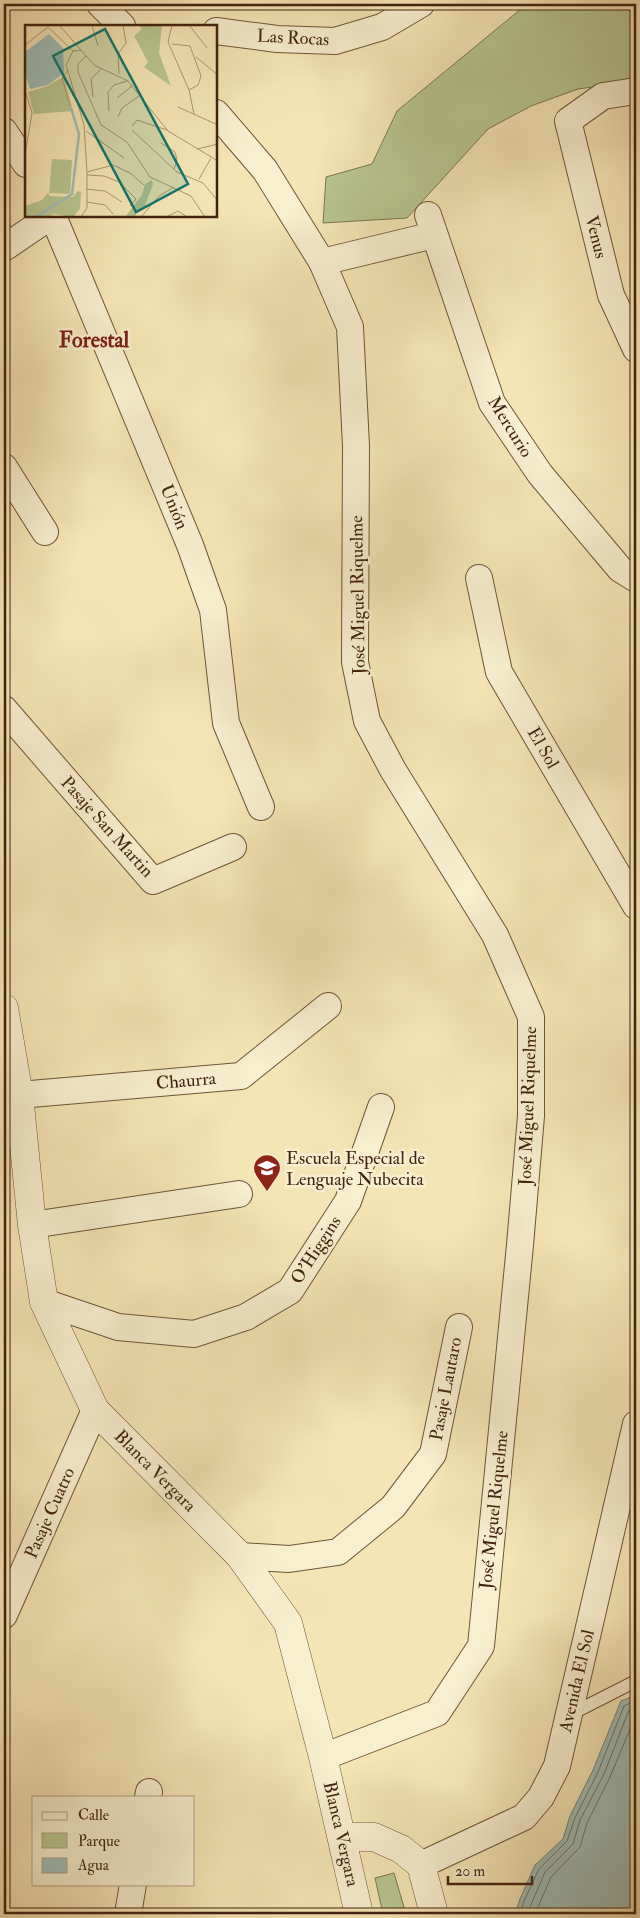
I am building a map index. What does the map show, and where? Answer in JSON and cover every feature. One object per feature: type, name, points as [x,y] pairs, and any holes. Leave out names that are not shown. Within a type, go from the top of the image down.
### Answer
[{"type":"street","points":[[100,4],[121,25]]},
{"type":"street","name":"Las Rocas","points":[[218,31],[277,39],[335,41],[382,27],[421,4]]},
{"type":"street","name":"Venus","points":[[636,91],[603,96],[568,121],[611,295],[636,349]]},
{"type":"street","name":"José Miguel Riquelme","points":[[218,115],[265,170],[322,262],[350,327],[356,446],[356,662],[367,721],[393,770],[495,935],[531,1017],[530,1126],[481,1646],[437,1713],[323,1758]]},
{"type":"street","points":[[4,132],[25,163]]},
{"type":"street","points":[[4,248],[49,218]]},
{"type":"street","name":"Unión","points":[[53,218],[190,545],[213,610],[226,723],[261,807]]},
{"type":"street","name":"Mercurio","points":[[322,262],[431,225],[492,403],[540,474],[620,569],[636,579]]},
{"type":"street","points":[[4,467],[45,532]]},
{"type":"street","name":"El Sol","points":[[479,578],[499,672],[636,906]]},
{"type":"street","name":"Pasaje San Martin","points":[[4,709],[153,881],[233,847]]},
{"type":"street","name":"Chaurra","points":[[19,1095],[242,1076],[328,1006]]},
{"type":"street","name":"Blanca Vergara","points":[[4,1008],[19,1095],[32,1225],[44,1302],[95,1410],[240,1556],[288,1623],[323,1758],[359,1914]]},
{"type":"street","name":"O'Higgins","points":[[44,1302],[118,1326],[194,1334],[253,1313],[290,1291],[348,1202],[381,1108]]},
{"type":"street","points":[[32,1225],[239,1194]]},
{"type":"street","name":"Pasaje Lautaro","points":[[240,1556],[289,1559],[338,1552],[393,1507],[433,1454],[459,1328]]},
{"type":"street","name":"Pasaje Cuatro","points":[[4,1615],[95,1410]]},
{"type":"street","name":"Avenida El Sol","points":[[420,1865],[524,1817],[541,1797],[557,1766],[636,1424]]},
{"type":"street","points":[[342,1837],[374,1837],[401,1849],[420,1865],[434,1914]]},
{"type":"street","points":[[128,1914],[133,1886]]},
{"type":"lane","points":[[569,1715],[636,1681]]},
{"type":"green space","points":[[527,4],[636,4],[636,81],[578,89],[531,106],[488,129],[407,218],[323,223],[326,177],[372,164],[397,111]]},
{"type":"green space","points":[[394,1873],[406,1914],[383,1914],[375,1878]]},
{"type":"water","points":[[636,1695],[636,1914],[515,1914],[535,1865],[563,1839],[570,1816],[593,1770],[621,1701]]},
{"type":"place","name":"Escuela Especial de Lenguaje Nubecita","points":[[267,1192]]},
{"type":"district","name":"Forestal","points":[[94,340]]}]
